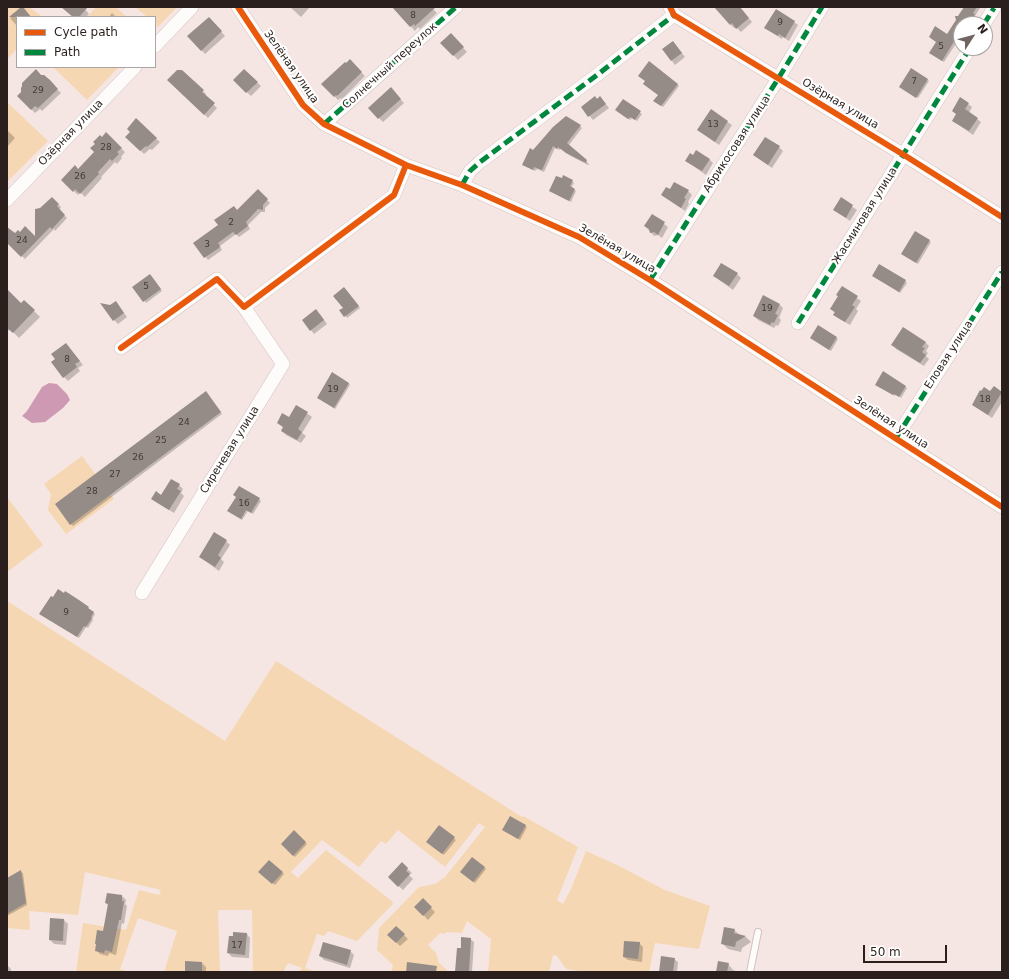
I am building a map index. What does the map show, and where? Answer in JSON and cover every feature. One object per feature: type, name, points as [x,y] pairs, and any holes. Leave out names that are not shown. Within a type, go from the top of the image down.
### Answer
[{"type":"street","points":[[156,45],[192,7]]},
{"type":"street","name":"Зелёная улица","points":[[238,7],[303,105],[324,124],[406,165],[462,185],[579,237],[650,280],[1002,507]]},
{"type":"street","name":"Солнечный переулок","points":[[324,124],[456,7]]},
{"type":"street","name":"Абрикосовая улица","points":[[650,280],[822,7]]},
{"type":"street","points":[[989,16],[994,8]]},
{"type":"street","points":[[462,185],[470,170],[597,75],[672,11]]},
{"type":"street","name":"Озёрная улица","points":[[672,11],[778,79],[904,155],[1002,217]]},
{"type":"street","name":"Жасминовая улица","points":[[798,323],[965,56]]},
{"type":"street","name":"Озёрная улица","points":[[7,200],[134,68]]},
{"type":"street","points":[[121,348],[218,279],[244,307],[394,195],[406,165]]},
{"type":"street","name":"Еловая улица","points":[[896,438],[1002,272]]},
{"type":"street","name":"Сиреневая улица","points":[[142,594],[283,364],[244,307]]},
{"type":"lane","points":[[750,972],[758,932]]},
{"type":"shaded area","points":[[7,7],[29,7],[42,16],[16,16],[16,50],[7,59]]},
{"type":"shaded area","points":[[96,7],[116,7],[126,16],[88,16]]},
{"type":"shaded area","points":[[135,7],[177,7],[158,27],[156,25],[156,16],[146,16]]},
{"type":"shaded area","points":[[54,68],[118,68],[87,100]]},
{"type":"shaded area","points":[[7,102],[48,141],[7,182]]},
{"type":"shaded area","points":[[49,383],[57,384],[67,394],[70,400],[63,408],[45,422],[32,423],[22,416],[27,411],[42,387]]},
{"type":"shaded area","points":[[82,456],[114,499],[66,534],[48,510],[51,494],[44,484]]},
{"type":"shaded area","points":[[7,497],[43,545],[7,572]]},
{"type":"shaded area","points":[[7,601],[225,741],[276,661],[522,817],[523,816],[578,847],[557,900],[563,904],[571,889],[586,851],[665,890],[710,906],[699,949],[655,943],[649,972],[585,972],[566,969],[557,956],[553,955],[549,972],[488,972],[491,939],[467,921],[462,933],[440,933],[428,945],[436,953],[439,963],[447,970],[447,972],[391,972],[393,965],[377,950],[379,928],[419,887],[435,884],[445,877],[485,827],[479,823],[445,867],[398,830],[386,844],[381,841],[359,867],[322,840],[291,872],[298,878],[326,850],[392,901],[393,904],[357,941],[328,931],[324,936],[317,934],[305,968],[316,972],[298,972],[302,968],[288,963],[283,972],[253,972],[252,910],[218,910],[220,972],[164,972],[177,931],[138,918],[120,969],[130,972],[76,972],[83,923],[126,930],[139,890],[159,895],[161,890],[85,872],[78,915],[29,911],[30,930],[7,928]]},
{"type":"building","points":[[21,7],[23,7],[30,16],[16,16],[9,17]]},
{"type":"building","points":[[61,7],[88,7],[80,16],[72,16]]},
{"type":"building","points":[[392,7],[436,7],[415,26],[414,24],[410,27]]},
{"type":"building","points":[[714,7],[740,7],[749,18],[736,29],[732,23],[730,25]]},
{"type":"building","points":[[964,7],[977,7],[973,13],[975,14],[974,16],[958,16]]},
{"type":"building","points":[[776,9],[795,21],[785,38],[779,34],[778,36],[764,28]]},
{"type":"building","points":[[209,17],[222,31],[201,51],[187,36]]},
{"type":"building","points":[[953,25],[953,43],[942,61],[929,53],[936,42],[929,37],[935,26],[947,34]]},
{"type":"building","points":[[451,33],[464,47],[453,56],[440,43]]},
{"type":"building","points":[[673,41],[682,53],[671,61],[662,49]]},
{"type":"building","points":[[350,59],[362,72],[337,96],[336,95],[334,97],[321,84]]},
{"type":"building","points":[[649,61],[678,84],[661,106],[653,101],[658,95],[643,84],[645,81],[638,76]]},
{"type":"building","points":[[911,68],[928,79],[916,98],[899,87]]},
{"type":"building","points":[[36,69],[41,75],[44,75],[50,80],[58,89],[38,108],[35,106],[31,110],[17,96],[21,92],[22,83]]},
{"type":"building","points":[[244,69],[258,82],[246,93],[233,80]]},
{"type":"building","points":[[177,70],[182,70],[204,90],[202,92],[215,103],[204,115],[167,80]]},
{"type":"building","points":[[391,87],[401,99],[378,119],[368,108]]},
{"type":"building","points":[[595,96],[597,99],[600,96],[606,104],[588,117],[581,107]]},
{"type":"building","points":[[960,97],[969,103],[965,109],[978,118],[969,131],[952,121],[956,114],[952,111]]},
{"type":"building","points":[[623,99],[641,111],[635,120],[630,117],[628,119],[615,110]]},
{"type":"building","points":[[711,109],[728,121],[715,142],[697,130]]},
{"type":"building","points":[[566,116],[581,125],[567,143],[587,160],[586,163],[566,153],[558,147],[557,149],[553,146],[542,170],[534,167],[533,170],[522,165],[530,148],[533,150],[553,127]]},
{"type":"building","points":[[136,118],[157,138],[140,151],[125,137],[130,132],[127,129]]},
{"type":"building","points":[[106,132],[122,148],[117,152],[119,154],[112,161],[110,159],[98,172],[99,174],[80,194],[75,189],[73,192],[61,180],[75,165],[78,169],[94,152],[90,148],[95,144],[93,142],[100,135],[102,137]]},
{"type":"building","points":[[765,137],[780,146],[768,165],[753,155]]},
{"type":"building","points":[[696,150],[710,159],[702,171],[685,161],[690,153],[693,155]]},
{"type":"building","points":[[563,175],[573,180],[570,186],[575,189],[569,201],[549,191],[556,176],[562,178]]},
{"type":"building","points":[[674,182],[689,190],[684,198],[686,199],[681,208],[661,195],[666,187],[670,189]]},
{"type":"building","points":[[258,189],[268,199],[263,205],[263,210],[258,209],[246,222],[248,226],[236,235],[233,232],[218,243],[220,246],[219,248],[204,258],[193,243],[218,225],[214,220],[234,206],[237,210]]},
{"type":"building","points":[[52,197],[59,204],[57,206],[65,215],[52,229],[50,227],[21,257],[7,243],[7,227],[15,233],[18,230],[20,232],[25,226],[35,236],[35,209],[40,208]]},
{"type":"building","points":[[841,197],[853,205],[846,218],[833,210]]},
{"type":"building","points":[[652,214],[665,222],[658,235],[654,232],[650,233],[649,229],[644,226]]},
{"type":"building","points":[[915,231],[930,240],[916,263],[901,254]]},
{"type":"building","points":[[721,263],[738,273],[729,286],[713,276]]},
{"type":"building","points":[[879,264],[906,280],[899,292],[872,276]]},
{"type":"building","points":[[150,274],[161,289],[143,302],[132,287]]},
{"type":"building","points":[[842,286],[858,296],[852,305],[855,307],[845,322],[833,315],[835,312],[830,309]]},
{"type":"building","points":[[344,287],[359,306],[344,317],[339,310],[343,308],[333,296]]},
{"type":"building","points":[[7,289],[21,303],[24,300],[35,310],[13,333],[7,328]]},
{"type":"building","points":[[763,295],[780,304],[775,314],[778,315],[774,323],[772,322],[770,325],[753,316]]},
{"type":"building","points":[[116,301],[124,313],[113,321],[100,303],[110,305]]},
{"type":"building","points":[[316,309],[324,320],[310,331],[302,320]]},
{"type":"building","points":[[818,325],[837,337],[829,350],[810,338]]},
{"type":"building","points":[[903,327],[926,342],[922,347],[925,348],[922,352],[926,355],[920,363],[891,345]]},
{"type":"building","points":[[66,343],[80,361],[75,364],[77,367],[63,378],[51,362],[55,359],[51,354]]},
{"type":"building","points":[[883,371],[906,386],[899,397],[875,385]]},
{"type":"building","points":[[332,372],[349,383],[334,408],[317,398]]},
{"type":"building","points":[[994,386],[1002,392],[988,415],[972,405],[980,390],[981,391],[984,387],[990,391]]},
{"type":"building","points":[[206,391],[221,412],[70,525],[55,504]]},
{"type":"building","points":[[296,405],[308,412],[298,429],[302,432],[297,440],[281,431],[283,427],[277,423],[282,413],[289,417]]},
{"type":"building","points":[[171,479],[180,484],[177,489],[181,491],[169,510],[151,499],[156,491],[161,495]]},
{"type":"building","points":[[239,486],[260,498],[251,513],[246,510],[241,519],[227,511],[236,497],[233,495]]},
{"type":"building","points":[[214,532],[227,540],[218,555],[221,558],[215,567],[199,557]]},
{"type":"building","points":[[58,589],[64,593],[65,591],[94,612],[86,627],[84,626],[77,637],[39,614],[51,596],[53,597]]},
{"type":"building","points":[[510,816],[526,825],[518,839],[502,830]]},
{"type":"building","points":[[439,825],[455,837],[442,854],[426,842]]},
{"type":"building","points":[[294,830],[306,842],[293,856],[281,844]]},
{"type":"building","points":[[472,857],[485,867],[473,882],[460,872]]},
{"type":"building","points":[[269,860],[283,872],[272,884],[258,872]]},
{"type":"building","points":[[402,862],[408,868],[406,871],[410,874],[398,887],[388,877]]},
{"type":"building","points":[[21,870],[26,903],[7,914],[7,878]]},
{"type":"building","points":[[107,893],[122,895],[122,901],[124,901],[121,920],[119,920],[112,952],[105,950],[104,953],[95,951],[95,944],[97,930],[103,931],[108,904],[105,903]]},
{"type":"building","points":[[423,898],[432,907],[423,916],[414,907]]},
{"type":"building","points":[[50,918],[64,919],[63,941],[49,940]]},
{"type":"building","points":[[396,926],[405,934],[396,943],[387,935]]},
{"type":"building","points":[[724,927],[735,929],[734,933],[746,936],[736,942],[735,947],[721,944]]},
{"type":"building","points":[[233,932],[247,933],[245,955],[227,953],[229,936],[233,936]]},
{"type":"building","points":[[461,937],[471,938],[469,972],[455,972],[457,948],[461,948]]},
{"type":"building","points":[[624,941],[640,942],[638,959],[623,957]]},
{"type":"building","points":[[323,942],[351,950],[347,965],[319,956]]},
{"type":"building","points":[[661,956],[675,958],[673,972],[659,972]]},
{"type":"building","points":[[185,961],[202,962],[202,972],[185,972]]},
{"type":"building","points":[[718,961],[729,963],[727,972],[716,972]]},
{"type":"building","points":[[407,962],[437,966],[436,972],[406,972]]},
{"type":"marked path","points":[[324,124],[456,7]]},
{"type":"marked path","points":[[650,280],[822,7]]},
{"type":"marked path","points":[[989,16],[994,8]]},
{"type":"marked path","points":[[462,185],[470,171],[480,162],[597,75],[674,15]]},
{"type":"marked path","points":[[798,323],[965,56]]},
{"type":"marked path","points":[[896,438],[1002,272]]},
{"type":"cycle path","points":[[238,7],[303,105],[324,124],[406,165],[462,185],[579,237],[650,280],[1002,507]]},
{"type":"cycle path","points":[[670,7],[674,15],[904,155],[1002,217]]},
{"type":"cycle path","points":[[121,348],[217,279],[244,307],[394,195],[406,165]]}]
